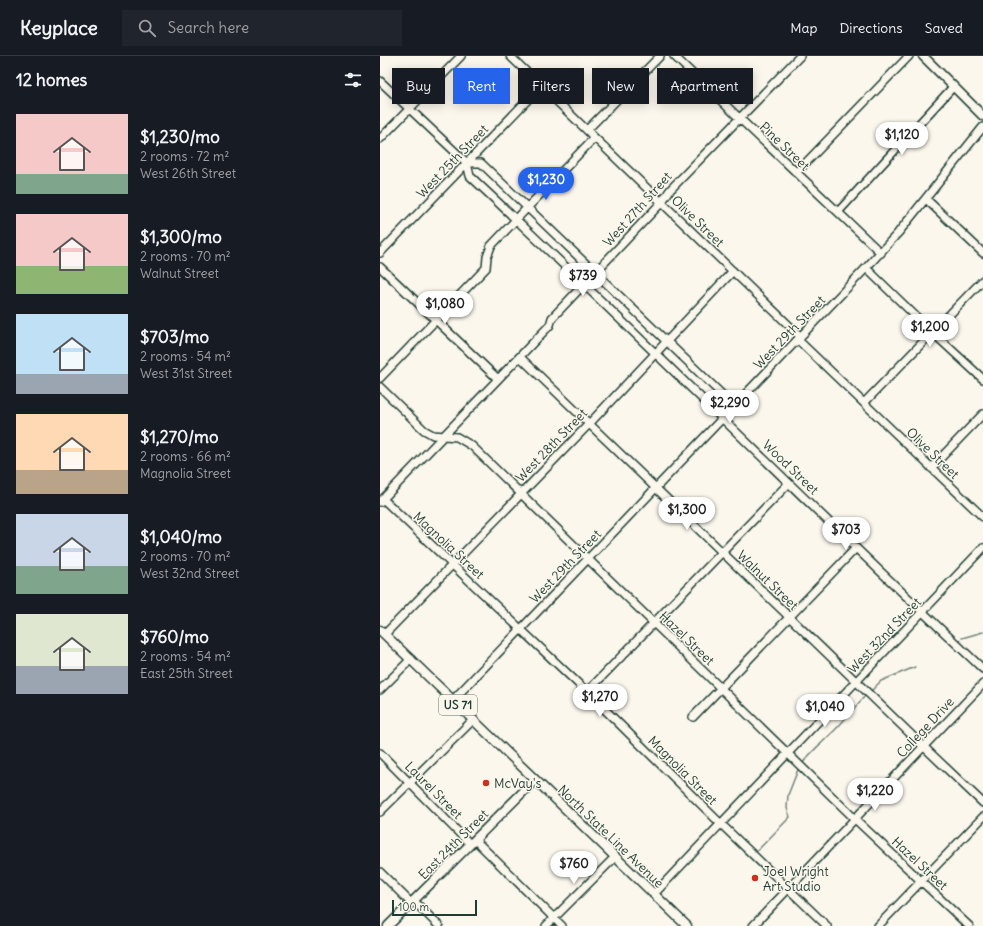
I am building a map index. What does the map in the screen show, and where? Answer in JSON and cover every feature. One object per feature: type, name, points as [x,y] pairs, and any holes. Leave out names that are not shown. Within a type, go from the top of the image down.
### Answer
[{"type":"main road","points":[[922,56],[983,116]]},
{"type":"main road","name":"North State Line Avenue","points":[[383,632],[687,926]]},
{"type":"main road","name":"East 24th Street","points":[[388,926],[535,780]]},
{"type":"street","points":[[380,139],[461,56]]},
{"type":"street","name":"Olive Street","points":[[510,56],[522,68]]},
{"type":"street","points":[[587,130],[660,56]]},
{"type":"street","name":"Pine Street","points":[[674,56],[881,253]]},
{"type":"street","name":"West 27th Street","points":[[381,500],[520,357],[550,325],[552,318],[596,273],[661,202],[670,190],[800,56]]},
{"type":"street","points":[[796,173],[909,56]]},
{"type":"street","name":"Wood Street","points":[[380,81],[467,163],[470,176],[655,352],[922,612],[983,669]]},
{"type":"street","points":[[838,212],[953,87]]},
{"type":"street","name":"West 25th Street","points":[[380,252],[524,104]]},
{"type":"street","name":"Olive Street","points":[[560,104],[733,271],[864,403],[983,517]]},
{"type":"street","name":"West 29th Street","points":[[453,700],[881,253],[983,127]]},
{"type":"street","points":[[380,378],[486,268],[487,257],[491,246],[594,138]]},
{"type":"street","name":"Wood Street","points":[[467,163],[481,164],[734,406]]},
{"type":"street","points":[[926,199],[983,253]]},
{"type":"street","points":[[380,267],[498,379]]},
{"type":"street","points":[[866,268],[983,379]]},
{"type":"street","name":"West 28th Street","points":[[383,632],[452,565],[589,424],[665,341],[733,271]]},
{"type":"street","points":[[864,403],[983,280]]},
{"type":"street","name":"Walnut Street","points":[[520,357],[983,803]]},
{"type":"street","name":"Hazel Street","points":[[380,387],[424,430],[433,435],[457,437],[472,446],[801,766],[969,926]]},
{"type":"street","points":[[931,468],[983,414]]},
{"type":"street","points":[[587,692],[789,483]]},
{"type":"street","name":"Magnolia Street","points":[[381,500],[587,692],[827,926]]},
{"type":"street","points":[[693,717],[856,548]]},
{"type":"street","name":"West 32nd Street","points":[[654,894],[983,548]]},
{"type":"street","points":[[380,690],[411,659]]},
{"type":"street","name":"College Drive","points":[[753,926],[983,684]]},
{"type":"street","points":[[380,812],[473,720]]},
{"type":"street","name":"Laurel Street","points":[[380,753],[562,926]]},
{"type":"street","points":[[878,926],[983,817]]},
{"type":"street","points":[[546,926],[615,857]]},
{"type":"street","points":[[380,872],[439,926]]},
{"type":"waterway","points":[[962,638],[983,632]]},
{"type":"waterway","points":[[870,692],[881,681],[915,667]]},
{"type":"waterway","points":[[802,764],[867,694]]},
{"type":"waterway","points":[[757,851],[790,817],[787,808],[788,795],[799,767]]},
{"type":"place","name":"McVay's","points":[[486,783]]},
{"type":"place","name":"Joel Wright Art Studio","points":[[755,878]]}]
